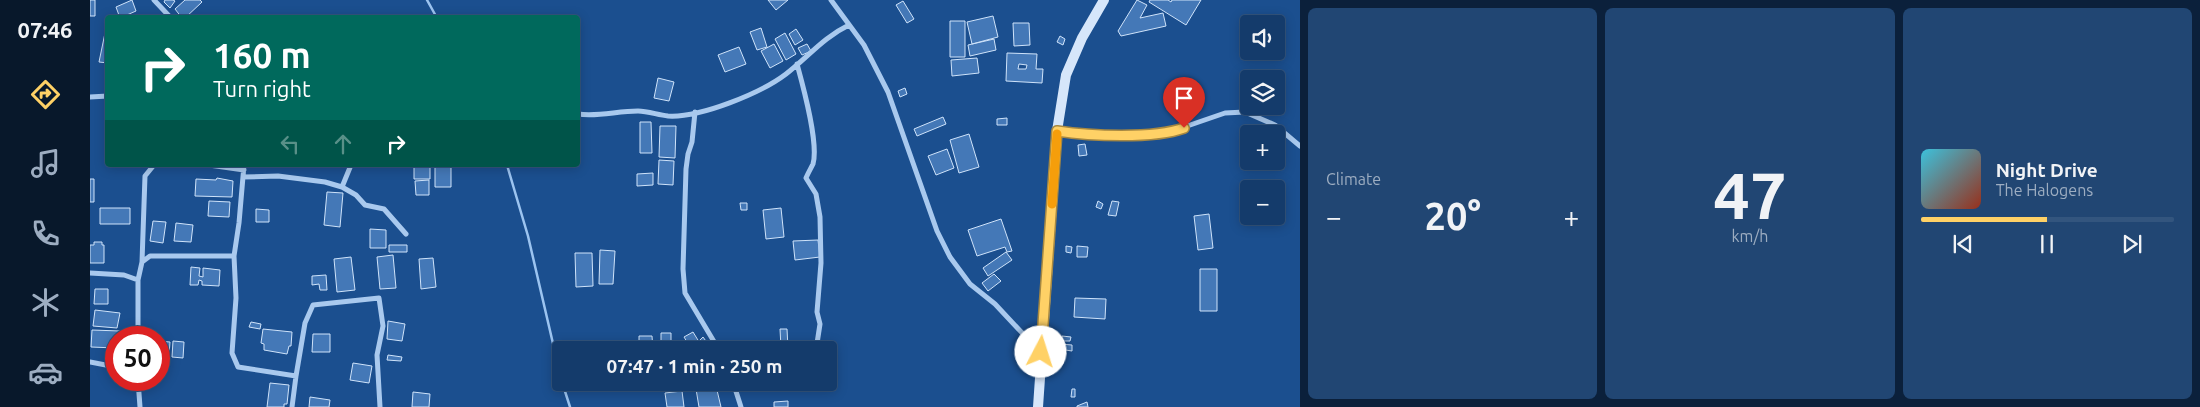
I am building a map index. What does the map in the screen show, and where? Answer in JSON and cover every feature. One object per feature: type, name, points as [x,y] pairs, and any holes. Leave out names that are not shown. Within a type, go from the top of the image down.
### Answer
[{"type":"main road","points":[[1038,407],[1057,131],[1066,76],[1082,38],[1104,0]]},
{"type":"street","points":[[154,0],[168,15]]},
{"type":"street","points":[[831,0],[864,45],[888,92],[937,231],[950,257],[970,284],[995,304],[1041,352]]},
{"type":"street","points":[[580,114],[595,116],[641,111],[669,116],[703,112],[764,87],[786,74],[832,33],[849,25]]},
{"type":"street","points":[[797,64],[806,93],[812,128],[813,162],[806,178],[816,194],[820,217],[821,263],[817,312],[820,324],[817,341]]},
{"type":"street","points":[[90,98],[105,96]]},
{"type":"street","points":[[695,112],[692,142],[686,168],[685,293],[714,341]]},
{"type":"street","points":[[1057,131],[1074,134],[1171,133],[1225,113],[1245,112],[1275,125],[1300,146]]},
{"type":"street","points":[[138,326],[138,280],[142,262],[145,176],[152,167]]},
{"type":"street","points":[[342,187],[350,167]]},
{"type":"street","points":[[244,168],[234,256],[236,298],[232,353],[238,367],[296,376]]},
{"type":"street","points":[[243,177],[278,176],[325,182],[342,187],[356,196],[365,205],[384,209],[406,234]]},
{"type":"street","points":[[142,262],[150,256],[234,256]]},
{"type":"street","points":[[90,273],[124,275],[138,280]]},
{"type":"street","points":[[292,407],[305,323],[313,305],[379,298],[383,326],[377,355],[380,407]]},
{"type":"street","points":[[90,362],[105,365]]},
{"type":"street","points":[[139,391],[140,407]]},
{"type":"street","points":[[735,391],[741,407]]},
{"type":"building","points":[[90,0],[95,0],[95,16],[90,16]]},
{"type":"building","points":[[132,0],[136,11],[127,15],[119,15],[116,7]]},
{"type":"building","points":[[165,0],[175,1],[170,8],[164,2]]},
{"type":"building","points":[[185,0],[200,0],[202,2],[188,15],[180,15],[175,9]]},
{"type":"building","points":[[768,0],[788,0],[776,10]]},
{"type":"building","points":[[1137,0],[1147,5],[1140,18],[1163,13],[1166,26],[1121,36],[1118,31]]},
{"type":"building","points":[[1150,0],[1168,0],[1171,2],[1172,0],[1201,0],[1186,25],[1149,2]]},
{"type":"building","points":[[903,1],[914,19],[907,23],[896,5]]},
{"type":"building","points":[[993,16],[998,37],[972,44],[967,22]]},
{"type":"building","points":[[950,21],[965,21],[965,57],[950,57]]},
{"type":"building","points":[[1013,23],[1029,23],[1030,45],[1014,46]]},
{"type":"building","points":[[761,28],[767,47],[757,50],[750,32]]},
{"type":"building","points":[[796,29],[803,40],[795,45],[789,34]]},
{"type":"building","points":[[105,33],[105,63],[99,62]]},
{"type":"building","points":[[785,33],[796,54],[786,60],[775,39]]},
{"type":"building","points":[[1060,36],[1065,39],[1063,45],[1057,42]]},
{"type":"building","points":[[994,39],[996,50],[970,56],[968,45]]},
{"type":"building","points":[[774,44],[783,61],[770,68],[761,51]]},
{"type":"building","points":[[807,44],[811,51],[802,55],[798,48]]},
{"type":"building","points":[[739,47],[746,64],[725,72],[718,55]]},
{"type":"building","points":[[1007,53],[1037,54],[1036,69],[1043,69],[1042,83],[1006,81]],"holes":[[[1019,64],[1027,65],[1026,69],[1018,69]]]},
{"type":"building","points":[[977,58],[979,73],[952,76],[951,60]]},
{"type":"building","points":[[658,78],[674,82],[669,101],[654,98]]},
{"type":"building","points":[[905,88],[907,94],[900,97],[898,91]]},
{"type":"building","points":[[943,117],[946,124],[917,136],[914,129]]},
{"type":"building","points":[[1007,118],[1007,125],[997,125],[997,119]]},
{"type":"building","points":[[640,122],[651,122],[652,153],[640,153]]},
{"type":"building","points":[[660,126],[676,126],[675,158],[659,157]]},
{"type":"building","points":[[969,134],[979,167],[959,173],[950,140]]},
{"type":"building","points":[[1085,144],[1087,155],[1079,156],[1078,145]]},
{"type":"building","points":[[947,149],[954,168],[936,175],[928,156]]},
{"type":"building","points":[[659,160],[674,161],[673,185],[658,184]]},
{"type":"building","points":[[414,167],[430,167],[430,179],[414,179]]},
{"type":"building","points":[[435,167],[451,167],[451,187],[435,187]]},
{"type":"building","points":[[653,173],[653,185],[637,186],[637,174]]},
{"type":"building","points":[[217,178],[233,181],[232,197],[195,196],[196,179],[216,180]]},
{"type":"building","points":[[90,179],[94,179],[94,202],[90,202]]},
{"type":"building","points":[[429,180],[429,195],[416,195],[415,181]]},
{"type":"building","points":[[327,192],[343,193],[340,227],[324,225]]},
{"type":"building","points":[[209,201],[230,202],[229,217],[208,216]]},
{"type":"building","points":[[1098,201],[1103,204],[1101,209],[1096,207]]},
{"type":"building","points":[[1112,201],[1119,202],[1116,216],[1108,215]]},
{"type":"building","points":[[740,203],[747,203],[747,210],[741,210]]},
{"type":"building","points":[[100,208],[130,208],[130,224],[100,224]]},
{"type":"building","points":[[781,208],[784,237],[766,239],[763,210]]},
{"type":"building","points":[[256,209],[269,210],[269,222],[256,222]]},
{"type":"building","points":[[1209,214],[1213,248],[1198,250],[1194,216]]},
{"type":"building","points":[[1001,219],[1012,251],[1007,252],[1005,247],[977,256],[968,230]]},
{"type":"building","points":[[153,221],[166,222],[163,243],[150,241]]},
{"type":"building","points":[[176,223],[193,225],[191,242],[174,241]]},
{"type":"building","points":[[370,229],[386,230],[386,248],[370,248]]},
{"type":"building","points":[[818,240],[820,257],[795,260],[793,241]]},
{"type":"building","points":[[94,242],[102,242],[102,245],[104,245],[104,263],[90,263],[90,245],[94,245]]},
{"type":"building","points":[[389,245],[407,245],[407,252],[389,252]]},
{"type":"building","points":[[1066,246],[1072,247],[1071,253],[1066,252]]},
{"type":"building","points":[[1077,246],[1088,247],[1087,257],[1077,257]]},
{"type":"building","points":[[600,250],[615,251],[613,284],[599,284]]},
{"type":"building","points":[[1006,252],[1012,260],[988,276],[983,268]]},
{"type":"building","points":[[575,253],[592,253],[593,286],[576,287]]},
{"type":"building","points":[[393,255],[396,288],[380,289],[377,257]]},
{"type":"building","points":[[351,257],[355,290],[337,292],[334,259]]},
{"type":"building","points":[[433,258],[436,287],[421,289],[419,259]]},
{"type":"building","points":[[191,267],[200,268],[199,276],[203,277],[203,268],[220,270],[219,286],[202,285],[202,281],[199,280],[198,285],[190,285]]},
{"type":"building","points":[[1200,269],[1217,269],[1217,311],[1200,311]]},
{"type":"building","points":[[994,274],[1001,281],[988,291],[982,283]]},
{"type":"building","points":[[326,275],[327,290],[320,290],[319,284],[312,285],[312,276]]},
{"type":"building","points":[[95,289],[108,289],[108,304],[94,304]]},
{"type":"building","points":[[1075,298],[1106,299],[1105,319],[1074,317]]},
{"type":"building","points":[[95,310],[120,313],[117,326],[93,326]]},
{"type":"building","points":[[388,321],[405,324],[402,341],[387,339]]},
{"type":"building","points":[[251,322],[261,324],[260,329],[249,327]]},
{"type":"building","points":[[263,329],[292,332],[291,346],[289,346],[287,354],[264,350],[264,344],[261,343]]},
{"type":"building","points":[[780,329],[787,329],[788,341],[781,341]]},
{"type":"building","points":[[92,330],[105,330],[105,348],[91,347]]},
{"type":"building","points":[[693,332],[698,341],[686,341],[684,337]]},
{"type":"building","points":[[661,333],[671,333],[671,341],[661,341]]},
{"type":"building","points":[[313,334],[330,334],[330,352],[312,352]]},
{"type":"building","points":[[639,336],[652,336],[652,341],[639,341]]},
{"type":"building","points":[[1062,336],[1071,337],[1070,341],[1062,341]]},
{"type":"building","points":[[173,341],[184,342],[183,358],[172,357]]},
{"type":"building","points":[[1060,344],[1072,345],[1072,351],[1059,349]]},
{"type":"building","points":[[388,355],[402,357],[401,361],[387,360]]},
{"type":"building","points":[[353,363],[372,366],[369,383],[350,380]]},
{"type":"building","points":[[270,383],[289,385],[287,404],[284,404],[284,407],[267,407]]},
{"type":"building","points":[[1072,389],[1075,389],[1075,397],[1071,397]]},
{"type":"building","points":[[682,391],[684,407],[667,407],[665,393]]},
{"type":"building","points":[[696,391],[717,391],[721,407],[699,407]]},
{"type":"building","points":[[413,392],[430,394],[429,407],[412,407]]},
{"type":"building","points":[[310,397],[330,400],[329,407],[309,407]]},
{"type":"building","points":[[788,401],[788,407],[774,407],[774,402]]},
{"type":"building","points":[[1087,402],[1088,407],[1077,407],[1077,406]]},
{"type":"waterway","points":[[427,0],[435,15]]},
{"type":"waterway","points":[[508,167],[528,236],[552,341]]},
{"type":"waterway","points":[[565,391],[570,407]]},
{"type":"slow traffic","points":[[1052,204],[1057,134]]},
{"type":"route","points":[[1041,352],[1057,131],[1074,134],[1161,134],[1171,133],[1184,128]]}]
